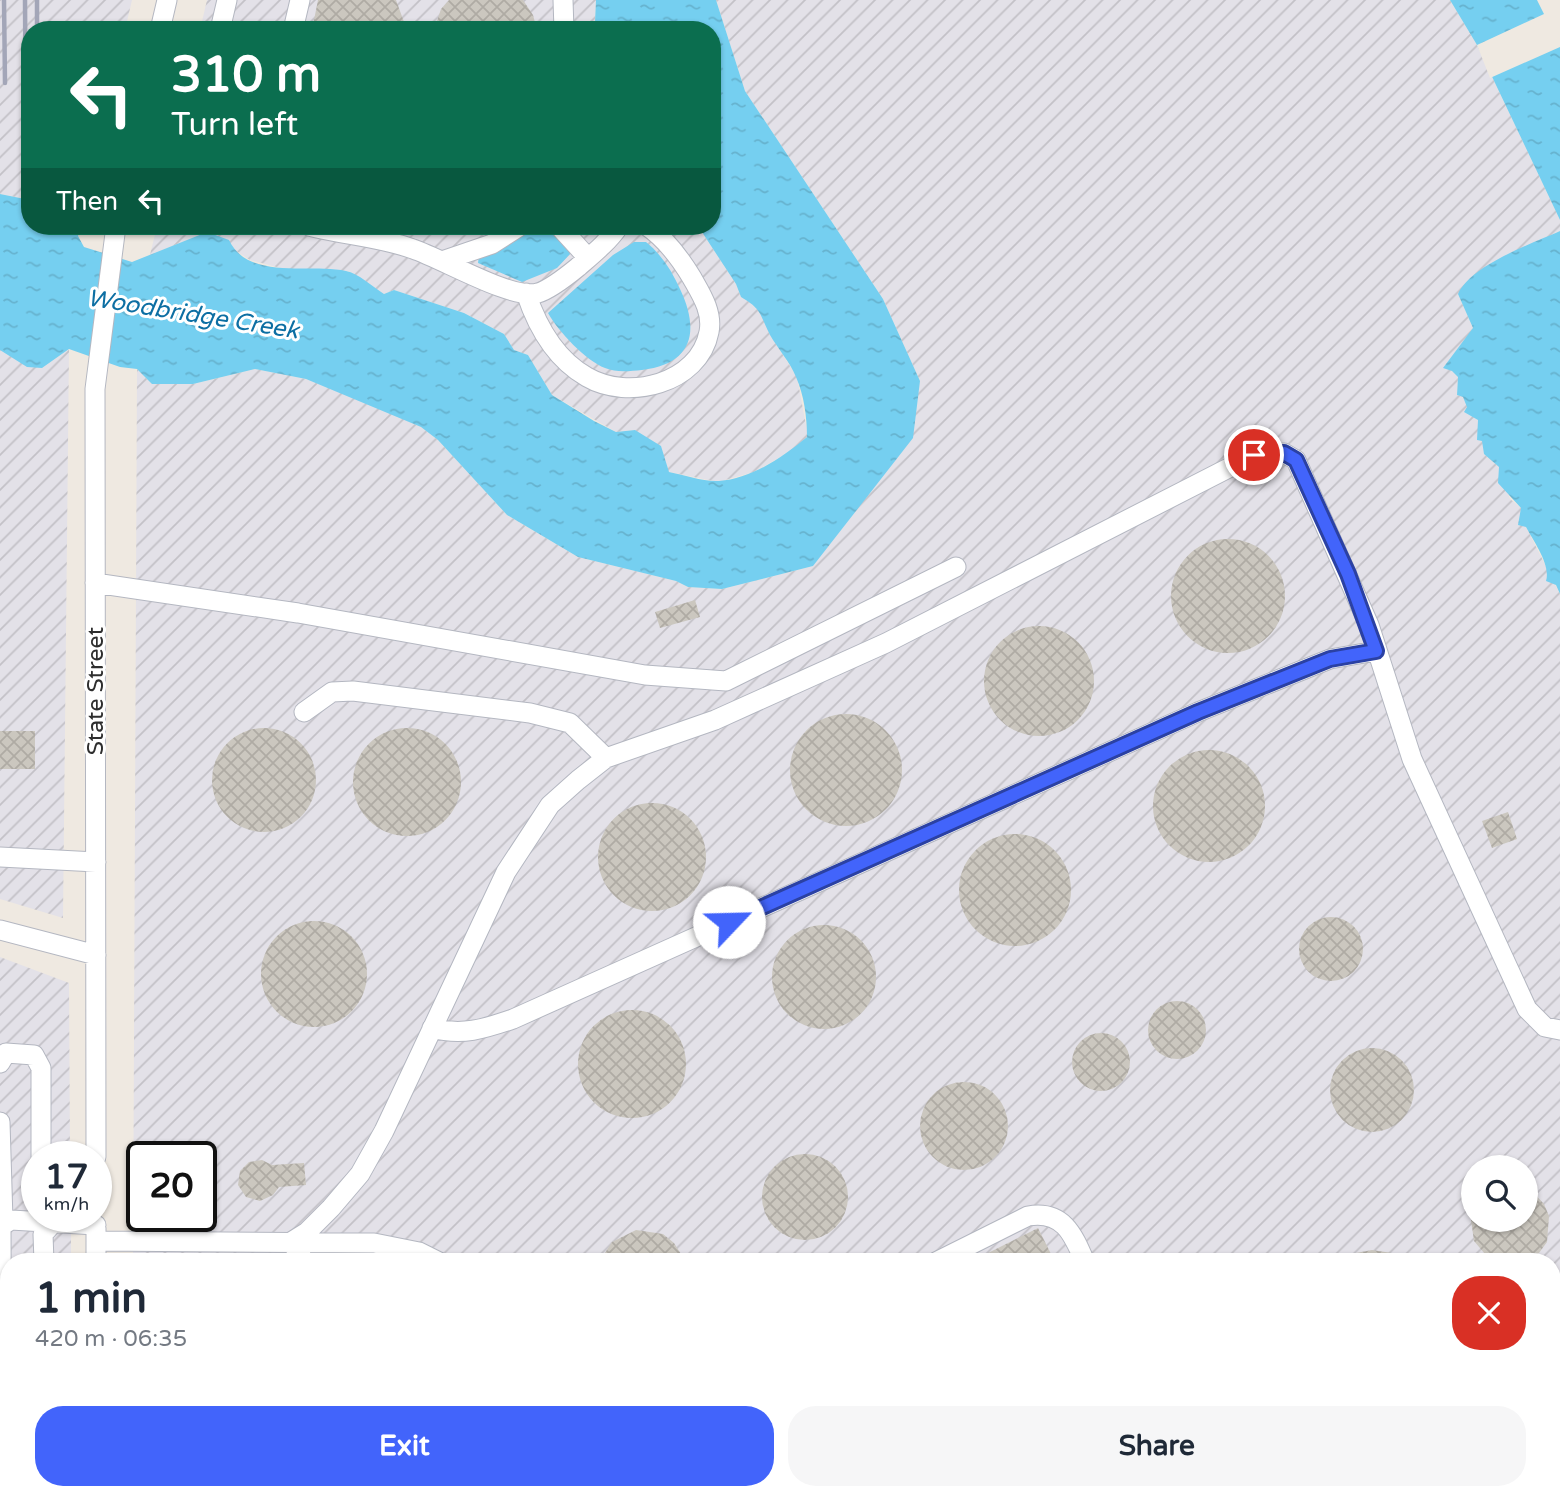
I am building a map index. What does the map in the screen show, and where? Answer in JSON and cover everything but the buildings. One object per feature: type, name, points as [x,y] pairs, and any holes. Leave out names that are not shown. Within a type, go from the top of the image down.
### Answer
[{"type":"street","points":[[162,21],[167,0]]},
{"type":"street","points":[[222,21],[227,0]]},
{"type":"street","points":[[295,21],[300,0]]},
{"type":"street","points":[[563,0],[564,21]]},
{"type":"street","name":"State Street","points":[[96,1141],[95,389],[115,235]]},
{"type":"street","points":[[354,235],[398,244],[445,260],[489,284],[526,293],[538,293],[588,258],[612,235]]},
{"type":"street","points":[[445,260],[492,244],[506,235]]},
{"type":"street","points":[[567,235],[588,258]]},
{"type":"street","points":[[526,293],[535,319],[551,345],[586,377],[613,388],[654,385],[677,376],[698,358],[709,331],[706,302],[682,262],[660,235]]},
{"type":"street","points":[[291,1242],[307,1233],[360,1174],[506,872],[529,833],[550,805],[606,758],[715,720],[886,643],[1254,455],[1284,453],[1296,460],[1348,574],[1412,759],[1527,1009],[1545,1027],[1560,1030]]},
{"type":"street","points":[[95,583],[311,615],[645,675],[726,681],[956,567]]},
{"type":"street","points":[[432,1028],[455,1034],[475,1032],[513,1019],[1198,712],[1330,659],[1376,651]]},
{"type":"street","points":[[304,712],[332,692],[353,691],[530,713],[570,723],[606,758]]},
{"type":"street","points":[[0,857],[96,862]]},
{"type":"street","points":[[0,930],[96,955]]},
{"type":"street","points":[[0,1063],[6,1053],[34,1055],[41,1068],[41,1141]]},
{"type":"street","points":[[0,1122],[4,1220],[0,1253]]},
{"type":"street","points":[[954,1253],[1028,1216],[1042,1214],[1058,1218],[1071,1231],[1081,1253]]},
{"type":"street","points":[[112,1228],[291,1242],[374,1243],[421,1253]]},
{"type":"street","points":[[43,1232],[44,1253]]},
{"type":"street","points":[[96,1232],[96,1253]]},
{"type":"street","points":[[291,1242],[299,1253]]},
{"type":"shaded area","points":[[0,0],[132,0],[127,21],[21,21],[21,198],[0,194]]},
{"type":"shaded area","points":[[207,0],[596,0],[595,21],[202,21]]},
{"type":"shaded area","points":[[716,0],[1450,0],[1477,45],[1560,220],[1560,231],[1477,273],[1458,294],[1473,328],[1452,371],[1458,377],[1457,395],[1463,397],[1478,420],[1486,447],[1484,454],[1499,467],[1510,499],[1521,508],[1521,517],[1560,594],[1560,1253],[133,1253],[133,1232],[217,1232],[217,1141],[134,1141],[137,369],[152,384],[193,384],[255,369],[306,379],[421,427],[438,440],[507,515],[578,557],[676,581],[688,587],[722,589],[813,566],[920,381],[883,299],[745,91]]},
{"type":"shaded area","points":[[155,235],[200,235],[150,255]]},
{"type":"shaded area","points":[[212,235],[704,235],[736,284],[741,297],[755,305],[765,319],[769,333],[797,377],[808,436],[791,451],[754,472],[718,482],[669,472],[635,430],[616,432],[552,395],[528,355],[514,350],[504,334],[464,313],[394,290],[384,294],[348,271],[288,270],[250,260]]},
{"type":"shaded area","points":[[69,349],[63,918],[0,899],[0,350],[42,368]]},
{"type":"shaded area","points":[[0,957],[69,983],[70,1141],[21,1141],[21,1232],[71,1232],[71,1253],[0,1253]]},
{"type":"water","name":"Woodbridge Creek","points":[[596,0],[716,0],[745,91],[883,299],[920,381],[913,438],[813,566],[722,589],[688,587],[676,581],[578,557],[507,515],[438,440],[421,427],[306,379],[255,369],[193,384],[152,384],[137,369],[120,367],[69,349],[42,368],[27,367],[0,350],[0,194],[21,198],[21,235],[78,235],[84,247],[132,262],[200,235],[215,235],[229,240],[238,253],[250,261],[265,266],[351,272],[384,294],[394,290],[464,313],[504,334],[514,350],[528,355],[552,395],[616,432],[635,430],[661,446],[669,472],[719,481],[743,476],[766,466],[807,437],[806,414],[791,366],[770,335],[760,313],[741,297],[736,284],[704,235],[721,235],[721,21],[595,21]]},
{"type":"water","points":[[1450,0],[1560,0],[1560,220],[1477,45]]},
{"type":"water","points":[[1560,231],[1560,594],[1556,585],[1546,581],[1544,561],[1526,527],[1518,525],[1521,508],[1498,483],[1499,467],[1484,454],[1482,441],[1477,440],[1478,420],[1464,412],[1467,407],[1463,397],[1457,395],[1458,377],[1443,368],[1473,328],[1458,294],[1465,284],[1475,274],[1503,256]]},
{"type":"water","points":[[521,235],[559,235],[567,243],[570,254],[557,268],[522,282],[478,263],[479,255],[505,247]]},
{"type":"water","points":[[634,242],[646,242],[670,269],[686,304],[690,332],[682,353],[672,361],[642,370],[614,371],[581,352],[548,313],[613,255]]},
{"type":"pier","points":[[1537,0],[1560,0],[1560,47],[1490,78],[1477,45],[1544,14]]},
{"type":"railway","points":[[4,0],[5,83]]},
{"type":"railway","points":[[25,0],[25,21]]},
{"type":"railway","points":[[37,0],[37,21]]},
{"type":"route","points":[[729,922],[1198,712],[1330,659],[1376,651],[1348,574],[1296,460],[1284,453],[1254,455]]}]
